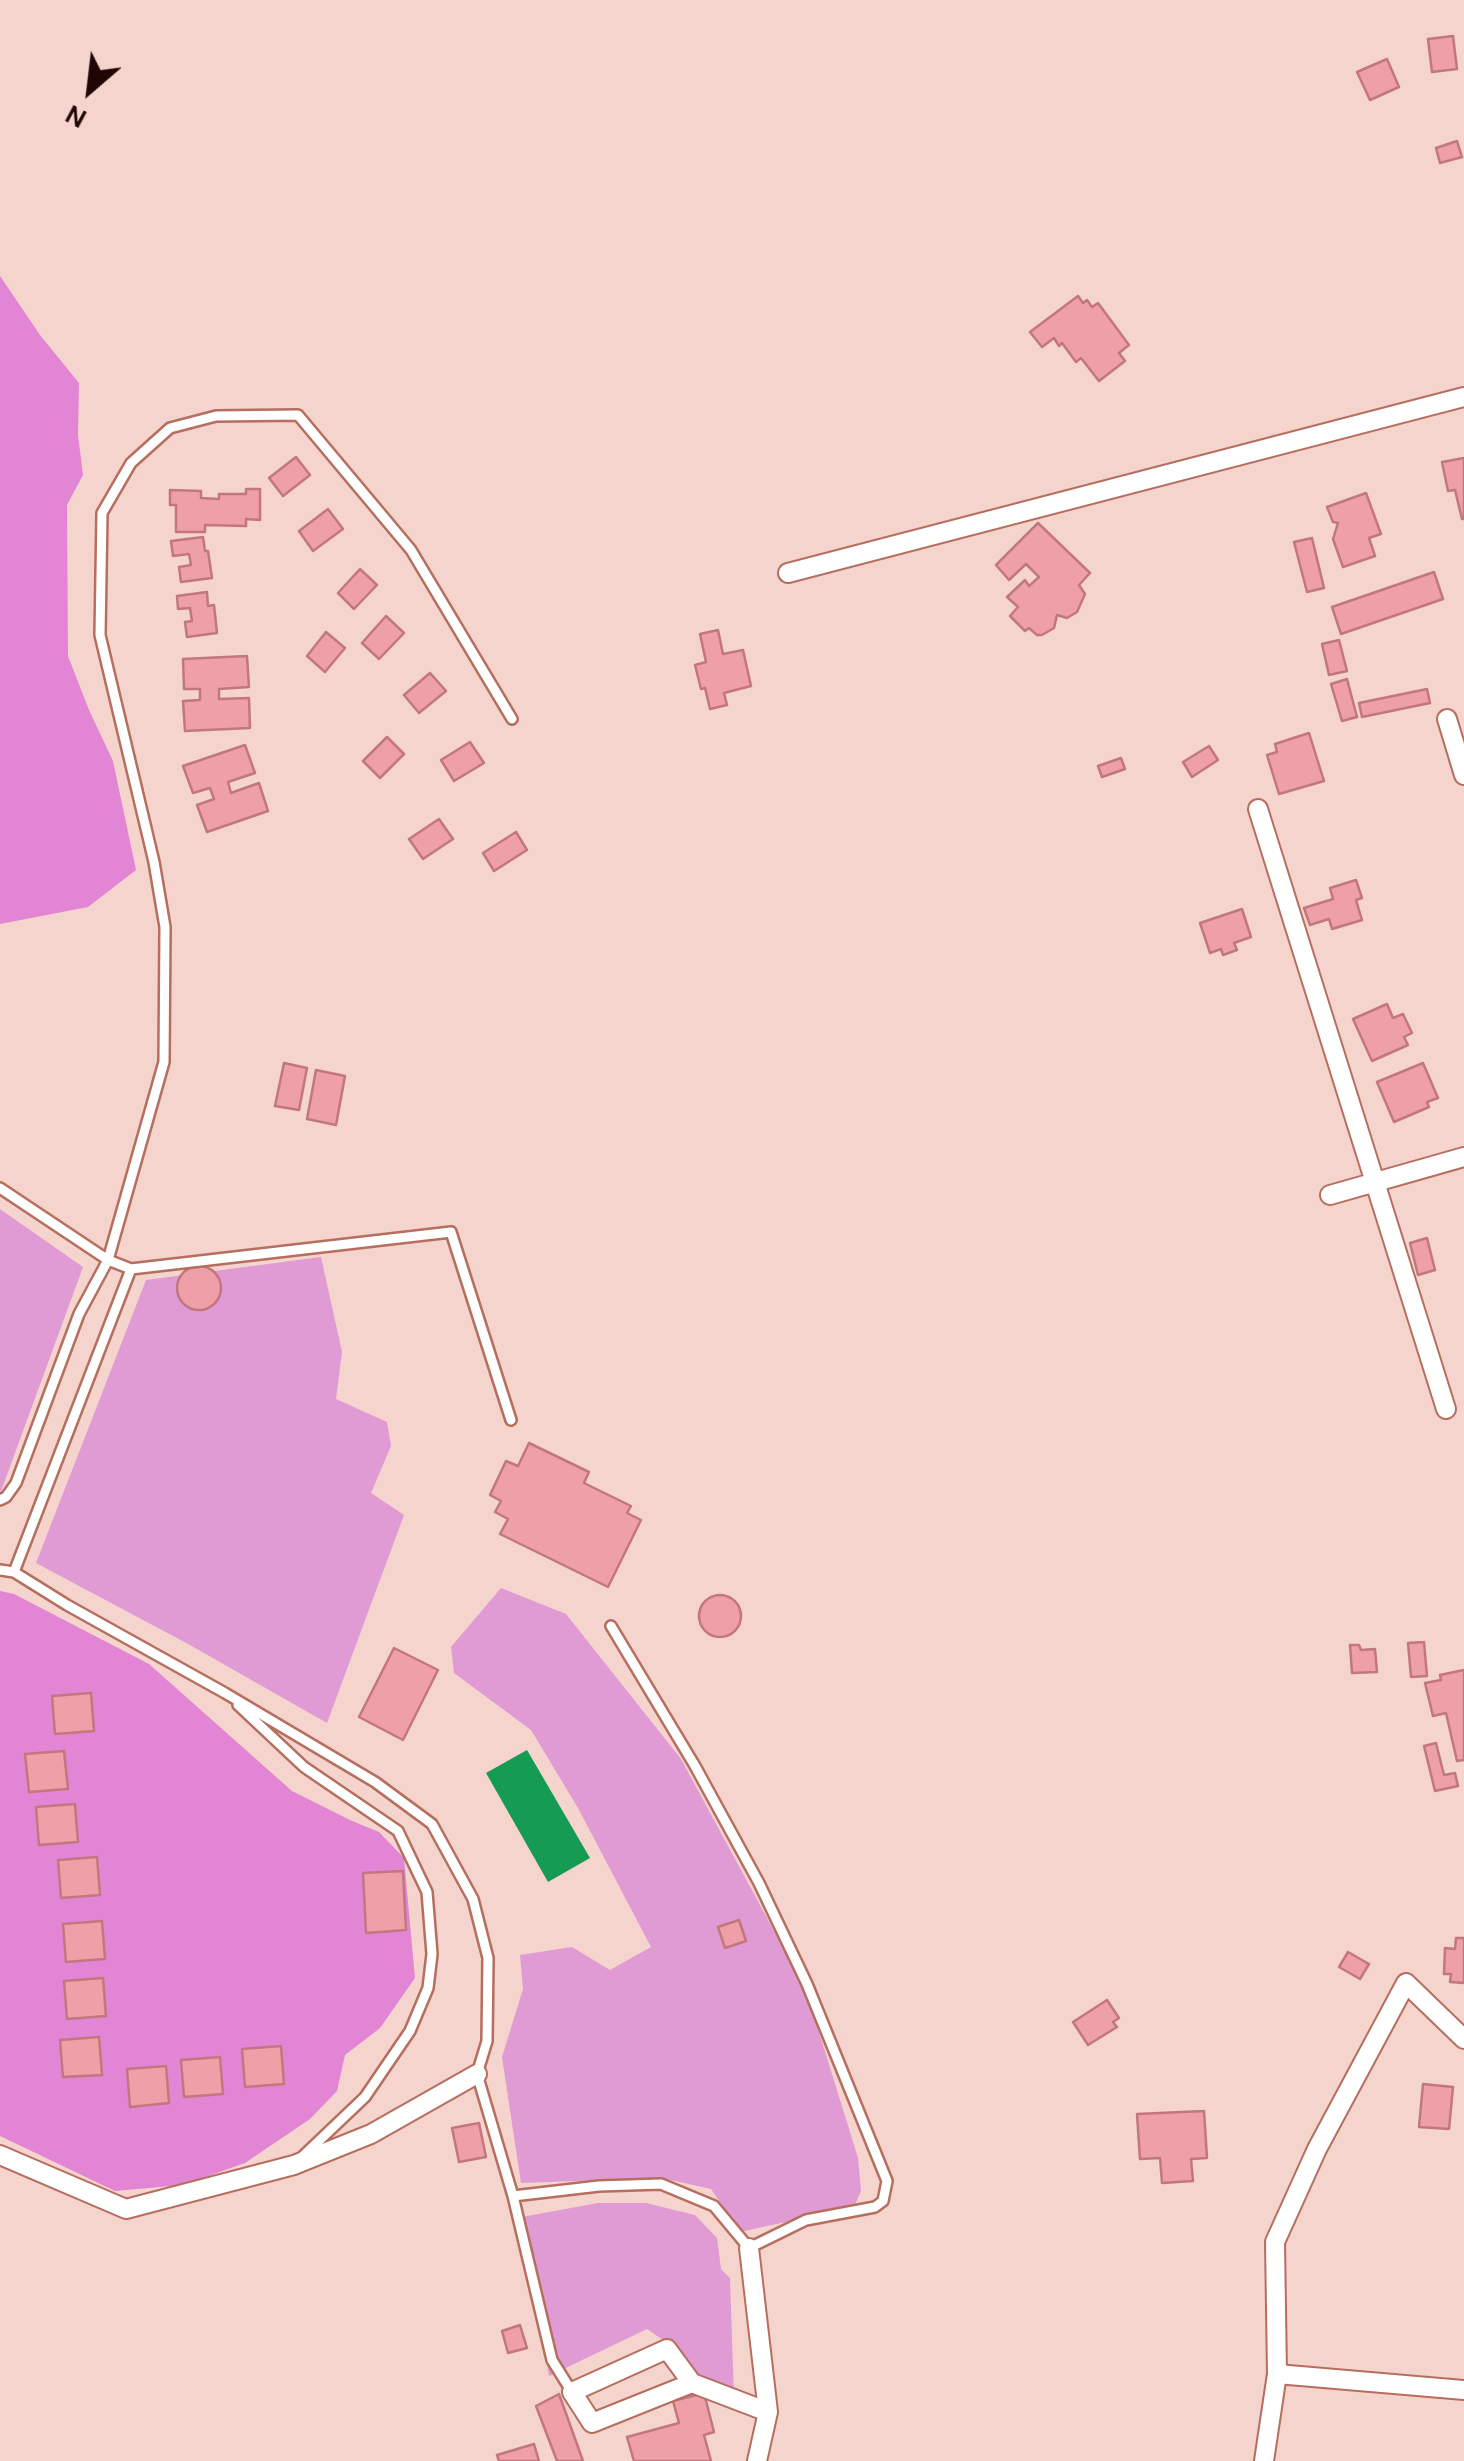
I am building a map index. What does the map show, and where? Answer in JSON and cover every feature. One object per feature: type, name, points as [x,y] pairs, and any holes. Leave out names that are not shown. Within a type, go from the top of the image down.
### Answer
[{"type":"street","points":[[788,574],[1464,397]]},
{"type":"street","points":[[1447,719],[1464,775]]},
{"type":"street","points":[[1258,810],[1446,1409]]},
{"type":"street","points":[[1330,1195],[1464,1158]]},
{"type":"street","points":[[1264,2461],[1277,2374],[1275,2242],[1317,2149],[1406,1983],[1464,2039]]},
{"type":"street","points":[[0,2155],[126,2209],[294,2164],[372,2134],[477,2074]]},
{"type":"street","points":[[749,2248],[768,2412],[757,2461]]},
{"type":"street","points":[[692,2383],[592,2423],[572,2392],[666,2349],[692,2383],[768,2412]]},
{"type":"street","points":[[1277,2374],[1464,2390]]},
{"type":"lane","points":[[0,1500],[16,1483],[79,1314],[108,1260],[164,1062],[164,927],[154,862],[100,635],[102,513],[131,463],[170,428],[216,416],[298,415],[411,550],[512,719]]},
{"type":"lane","points":[[0,1188],[108,1260],[132,1269],[451,1232],[511,1420]]},
{"type":"lane","points":[[14,1572],[132,1269]]},
{"type":"lane","points":[[0,1570],[14,1572],[224,1692],[374,1782],[432,1824],[473,1899],[488,1958],[487,2041],[477,2074],[513,2196],[552,2360],[572,2392]]},
{"type":"lane","points":[[513,2196],[598,2186],[661,2184],[714,2206],[749,2248],[806,2220],[875,2207],[883,2201],[886,2181],[807,1984],[759,1883],[695,1766],[611,1626]]},
{"type":"lane","points":[[224,1692],[304,1767],[398,1831],[427,1892],[432,1954],[428,1988],[410,2031],[365,2097],[294,2164]]},
{"type":"shaded area","points":[[0,276],[79,383],[78,435],[83,475],[67,505],[68,656],[113,761],[136,870],[88,907],[0,924]]},
{"type":"shaded area","points":[[0,1209],[83,1267],[0,1494]]},
{"type":"shaded area","points":[[321,1257],[342,1352],[336,1399],[387,1422],[391,1446],[371,1493],[404,1515],[327,1723],[36,1563],[146,1280]]},
{"type":"shaded area","points":[[501,1588],[566,1614],[681,1759],[806,1990],[858,2158],[861,2191],[854,2207],[740,2232],[711,2189],[662,2178],[521,2183],[502,2057],[523,1989],[520,1955],[572,1947],[610,1970],[651,1947],[578,1808],[531,1730],[454,1673],[451,1647]]},
{"type":"shaded area","points":[[0,1591],[14,1594],[149,1664],[292,1791],[379,1832],[404,1858],[415,1978],[380,2028],[345,2055],[337,2091],[310,2119],[245,2163],[183,2185],[115,2191],[0,2136]]},
{"type":"shaded area","points":[[527,1750],[590,1858],[548,1882],[486,1773]]},
{"type":"shaded area","points":[[598,2203],[646,2203],[695,2215],[717,2238],[721,2269],[730,2278],[734,2399],[697,2386],[679,2351],[647,2329],[549,2376],[522,2217]]},
{"type":"building","points":[[1453,36],[1457,69],[1432,72],[1428,39]]},
{"type":"building","points":[[1387,59],[1399,87],[1370,100],[1357,72]]},
{"type":"building","points":[[1457,141],[1462,157],[1440,163],[1436,148]]},
{"type":"building","points":[[1078,296],[1092,307],[1098,303],[1129,345],[1119,353],[1125,361],[1099,381],[1081,358],[1076,362],[1062,343],[1059,346],[1054,338],[1042,347],[1030,332]]},
{"type":"building","points":[[296,457],[310,475],[283,496],[269,478]]},
{"type":"building","points":[[1464,458],[1462,519],[1455,490],[1448,491],[1442,462]]},
{"type":"building","points":[[246,489],[260,489],[260,520],[246,519],[246,526],[205,525],[205,532],[176,532],[176,505],[170,505],[170,490],[201,491],[201,498],[219,499],[219,494],[246,494]]},
{"type":"building","points":[[1366,493],[1381,534],[1369,538],[1375,556],[1343,567],[1333,539],[1338,523],[1333,522],[1327,507]]},
{"type":"building","points":[[328,509],[343,529],[313,551],[299,531]]},
{"type":"building","points":[[1038,523],[1090,573],[1079,585],[1085,594],[1077,612],[1067,618],[1057,615],[1054,628],[1042,635],[1029,628],[1025,631],[1010,616],[1018,607],[1007,597],[1025,580],[1029,586],[1039,577],[1026,564],[1009,580],[996,565]]},
{"type":"building","points":[[203,537],[212,578],[181,582],[179,567],[191,565],[189,554],[173,556],[171,541]]},
{"type":"building","points":[[1312,538],[1324,588],[1307,592],[1294,542]]},
{"type":"building","points":[[360,569],[377,585],[354,609],[338,593]]},
{"type":"building","points":[[1434,572],[1443,599],[1341,634],[1332,607]]},
{"type":"building","points":[[207,592],[208,606],[214,605],[217,633],[187,637],[185,622],[192,621],[190,608],[178,609],[177,596]]},
{"type":"building","points":[[386,616],[404,633],[379,659],[362,643]]},
{"type":"building","points":[[718,630],[723,654],[743,650],[751,686],[724,693],[727,705],[710,709],[695,665],[706,662],[700,634]]},
{"type":"building","points":[[326,632],[345,648],[325,672],[307,656]]},
{"type":"building","points":[[1339,640],[1347,671],[1329,675],[1322,644]]},
{"type":"building","points":[[247,656],[249,687],[219,689],[219,699],[249,698],[250,728],[185,731],[183,701],[200,700],[200,689],[184,689],[183,659]]},
{"type":"building","points":[[430,673],[446,691],[419,713],[404,695]]},
{"type":"building","points":[[1347,679],[1357,717],[1342,721],[1331,684]]},
{"type":"building","points":[[1427,689],[1430,703],[1362,717],[1359,703]]},
{"type":"building","points":[[1309,733],[1324,781],[1279,794],[1267,755],[1277,752],[1275,744]]},
{"type":"building","points":[[387,737],[404,754],[380,778],[363,761]]},
{"type":"building","points":[[470,742],[484,763],[454,781],[441,760]]},
{"type":"building","points":[[245,745],[255,773],[228,782],[231,793],[259,783],[268,811],[207,832],[197,805],[214,799],[210,788],[193,793],[183,766]]},
{"type":"building","points":[[1209,746],[1218,760],[1192,777],[1183,762]]},
{"type":"building","points":[[1121,758],[1125,769],[1102,777],[1098,766]]},
{"type":"building","points":[[439,819],[453,839],[423,859],[409,839]]},
{"type":"building","points":[[516,832],[527,850],[494,871],[483,853]]},
{"type":"building","points":[[1356,880],[1362,898],[1356,900],[1362,920],[1332,929],[1329,919],[1310,925],[1304,908],[1333,899],[1330,888]]},
{"type":"building","points":[[1242,909],[1251,937],[1234,943],[1237,950],[1223,955],[1221,949],[1210,953],[1200,923]]},
{"type":"building","points":[[1387,1004],[1393,1018],[1403,1014],[1412,1033],[1404,1037],[1408,1045],[1372,1061],[1353,1019]]},
{"type":"building","points":[[284,1063],[307,1068],[299,1110],[275,1106]]},
{"type":"building","points":[[1423,1063],[1438,1098],[1427,1102],[1429,1107],[1394,1122],[1377,1082]]},
{"type":"building","points":[[316,1070],[345,1076],[336,1125],[307,1119]]},
{"type":"building","points":[[1427,1238],[1435,1270],[1418,1275],[1410,1243]]},
{"type":"building","points":[[199,1266],[215,1272],[221,1288],[215,1304],[199,1310],[183,1304],[177,1288],[183,1272]]},
{"type":"building","points":[[529,1443],[589,1472],[584,1483],[631,1506],[627,1513],[641,1520],[608,1587],[500,1534],[508,1519],[495,1512],[501,1501],[490,1495],[506,1461],[518,1466]]},
{"type":"building","points":[[720,1595],[735,1601],[741,1616],[735,1631],[720,1637],[705,1631],[699,1616],[705,1601]]},
{"type":"building","points":[[1424,1642],[1427,1676],[1411,1677],[1408,1643]]},
{"type":"building","points":[[1350,1645],[1359,1645],[1361,1650],[1375,1649],[1377,1672],[1352,1673]]},
{"type":"building","points":[[394,1648],[438,1670],[403,1740],[359,1717]]},
{"type":"building","points":[[1464,1670],[1464,1760],[1457,1761],[1446,1713],[1433,1716],[1425,1683]]},
{"type":"building","points":[[91,1693],[94,1731],[55,1734],[52,1696]]},
{"type":"building","points":[[1436,1743],[1444,1775],[1455,1773],[1458,1786],[1435,1791],[1424,1746]]},
{"type":"building","points":[[64,1751],[68,1789],[29,1792],[25,1754]]},
{"type":"building","points":[[75,1804],[78,1842],[39,1845],[36,1807]]},
{"type":"building","points":[[97,1857],[100,1895],[61,1898],[58,1860]]},
{"type":"building","points":[[403,1871],[406,1930],[366,1933],[363,1873]]},
{"type":"building","points":[[739,1920],[746,1941],[725,1948],[718,1927]]},
{"type":"building","points":[[102,1921],[105,1959],[66,1962],[63,1924]]},
{"type":"building","points":[[1456,1938],[1464,1938],[1464,1983],[1450,1982],[1451,1974],[1444,1974],[1445,1948],[1455,1949]]},
{"type":"building","points":[[1348,1952],[1369,1964],[1360,1979],[1339,1967]]},
{"type":"building","points":[[103,1978],[106,2016],[67,2019],[64,1981]]},
{"type":"building","points":[[1107,2000],[1119,2018],[1113,2022],[1117,2027],[1088,2045],[1073,2022]]},
{"type":"building","points":[[99,2037],[102,2075],[63,2077],[60,2040]]},
{"type":"building","points":[[281,2046],[284,2084],[245,2087],[242,2049]]},
{"type":"building","points":[[220,2057],[223,2094],[184,2097],[181,2060]]},
{"type":"building","points":[[166,2066],[169,2103],[130,2107],[127,2069]]},
{"type":"building","points":[[1423,2084],[1453,2087],[1449,2129],[1419,2127]]},
{"type":"building","points":[[1204,2111],[1207,2158],[1191,2159],[1193,2181],[1162,2183],[1160,2158],[1140,2159],[1137,2114]]},
{"type":"building","points":[[479,2123],[486,2157],[459,2162],[452,2128]]},
{"type":"building","points":[[520,2325],[527,2348],[508,2353],[502,2331]]},
{"type":"building","points":[[704,2393],[714,2432],[704,2435],[711,2461],[634,2461],[627,2437],[679,2423],[673,2401]]},
{"type":"building","points":[[559,2394],[583,2461],[557,2461],[536,2406]]},
{"type":"building","points":[[534,2444],[539,2461],[499,2461],[497,2455]]}]
